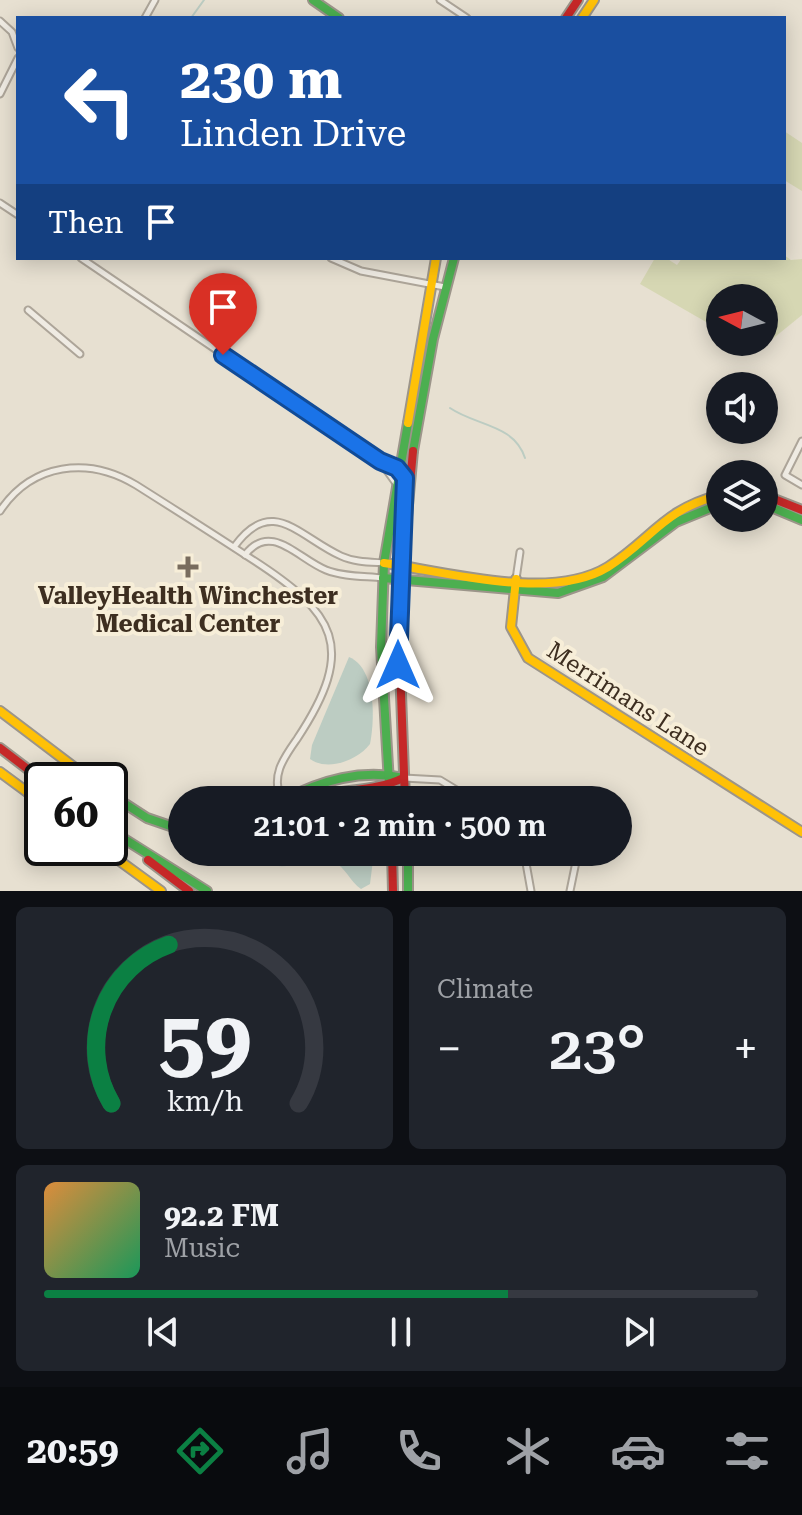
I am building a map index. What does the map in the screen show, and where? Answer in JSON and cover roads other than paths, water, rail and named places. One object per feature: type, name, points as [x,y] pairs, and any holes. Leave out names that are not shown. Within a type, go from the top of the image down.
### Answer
[{"type":"main road","points":[[313,0],[336,16]]},
{"type":"main road","points":[[404,778],[389,786],[381,647],[383,578],[397,468],[436,260]]},
{"type":"main road","points":[[404,786],[398,665],[401,565],[411,474],[445,287],[453,260]]},
{"type":"main road","points":[[400,451],[403,464],[411,474]]},
{"type":"main road","points":[[397,468],[405,476],[407,502]]},
{"type":"main road","points":[[383,578],[558,584],[589,577],[619,557],[672,511],[706,500]]},
{"type":"main road","points":[[778,501],[802,510]]},
{"type":"main road","points":[[384,563],[558,593],[590,586],[625,564],[680,517],[706,509]]},
{"type":"main road","points":[[778,510],[802,520]]},
{"type":"main road","name":"Merrimans Lane","points":[[515,584],[511,627],[519,647],[534,664],[802,832]]},
{"type":"main road","points":[[0,711],[67,762]]},
{"type":"main road","points":[[0,748],[24,766]]},
{"type":"main road","points":[[0,772],[24,790]]},
{"type":"main road","points":[[314,786],[328,780],[388,774],[404,778]]},
{"type":"main road","points":[[128,806],[147,818],[168,825]]},
{"type":"main road","points":[[128,842],[207,891]]},
{"type":"main road","points":[[128,845],[189,891]]},
{"type":"main road","points":[[127,866],[159,891]]},
{"type":"main road","points":[[392,866],[393,891]]},
{"type":"main road","points":[[408,866],[408,891]]},
{"type":"street","points":[[440,0],[464,16]]},
{"type":"street","points":[[0,21],[12,32],[16,43]]},
{"type":"street","points":[[0,94],[16,62]]},
{"type":"street","points":[[84,260],[380,461],[397,468]]},
{"type":"street","points":[[336,260],[361,271],[445,287]]},
{"type":"street","points":[[28,310],[80,354]]},
{"type":"street","points":[[802,441],[785,475],[802,485]]},
{"type":"street","points":[[380,461],[395,482]]},
{"type":"street","points":[[0,511],[19,489],[42,474],[69,467],[95,468],[136,485],[305,596],[320,615],[330,641],[331,672],[324,696],[277,772],[280,786]]},
{"type":"street","points":[[234,547],[252,527],[277,521],[292,526],[342,557],[384,563]]},
{"type":"street","points":[[245,555],[259,541],[274,540],[330,571],[383,578]]},
{"type":"street","name":"Merrimans Lane","points":[[515,584],[520,552]]},
{"type":"street","points":[[404,778],[440,780],[450,786]]},
{"type":"street","points":[[527,866],[531,891]]},
{"type":"street","points":[[570,891],[575,866]]},
{"type":"waterway","points":[[192,16],[204,0]]},
{"type":"waterway","points":[[450,408],[503,432],[520,447],[525,458]]},
{"type":"place","name":"ValleyHealth Winchester Medical Center","points":[[188,567]]}]
